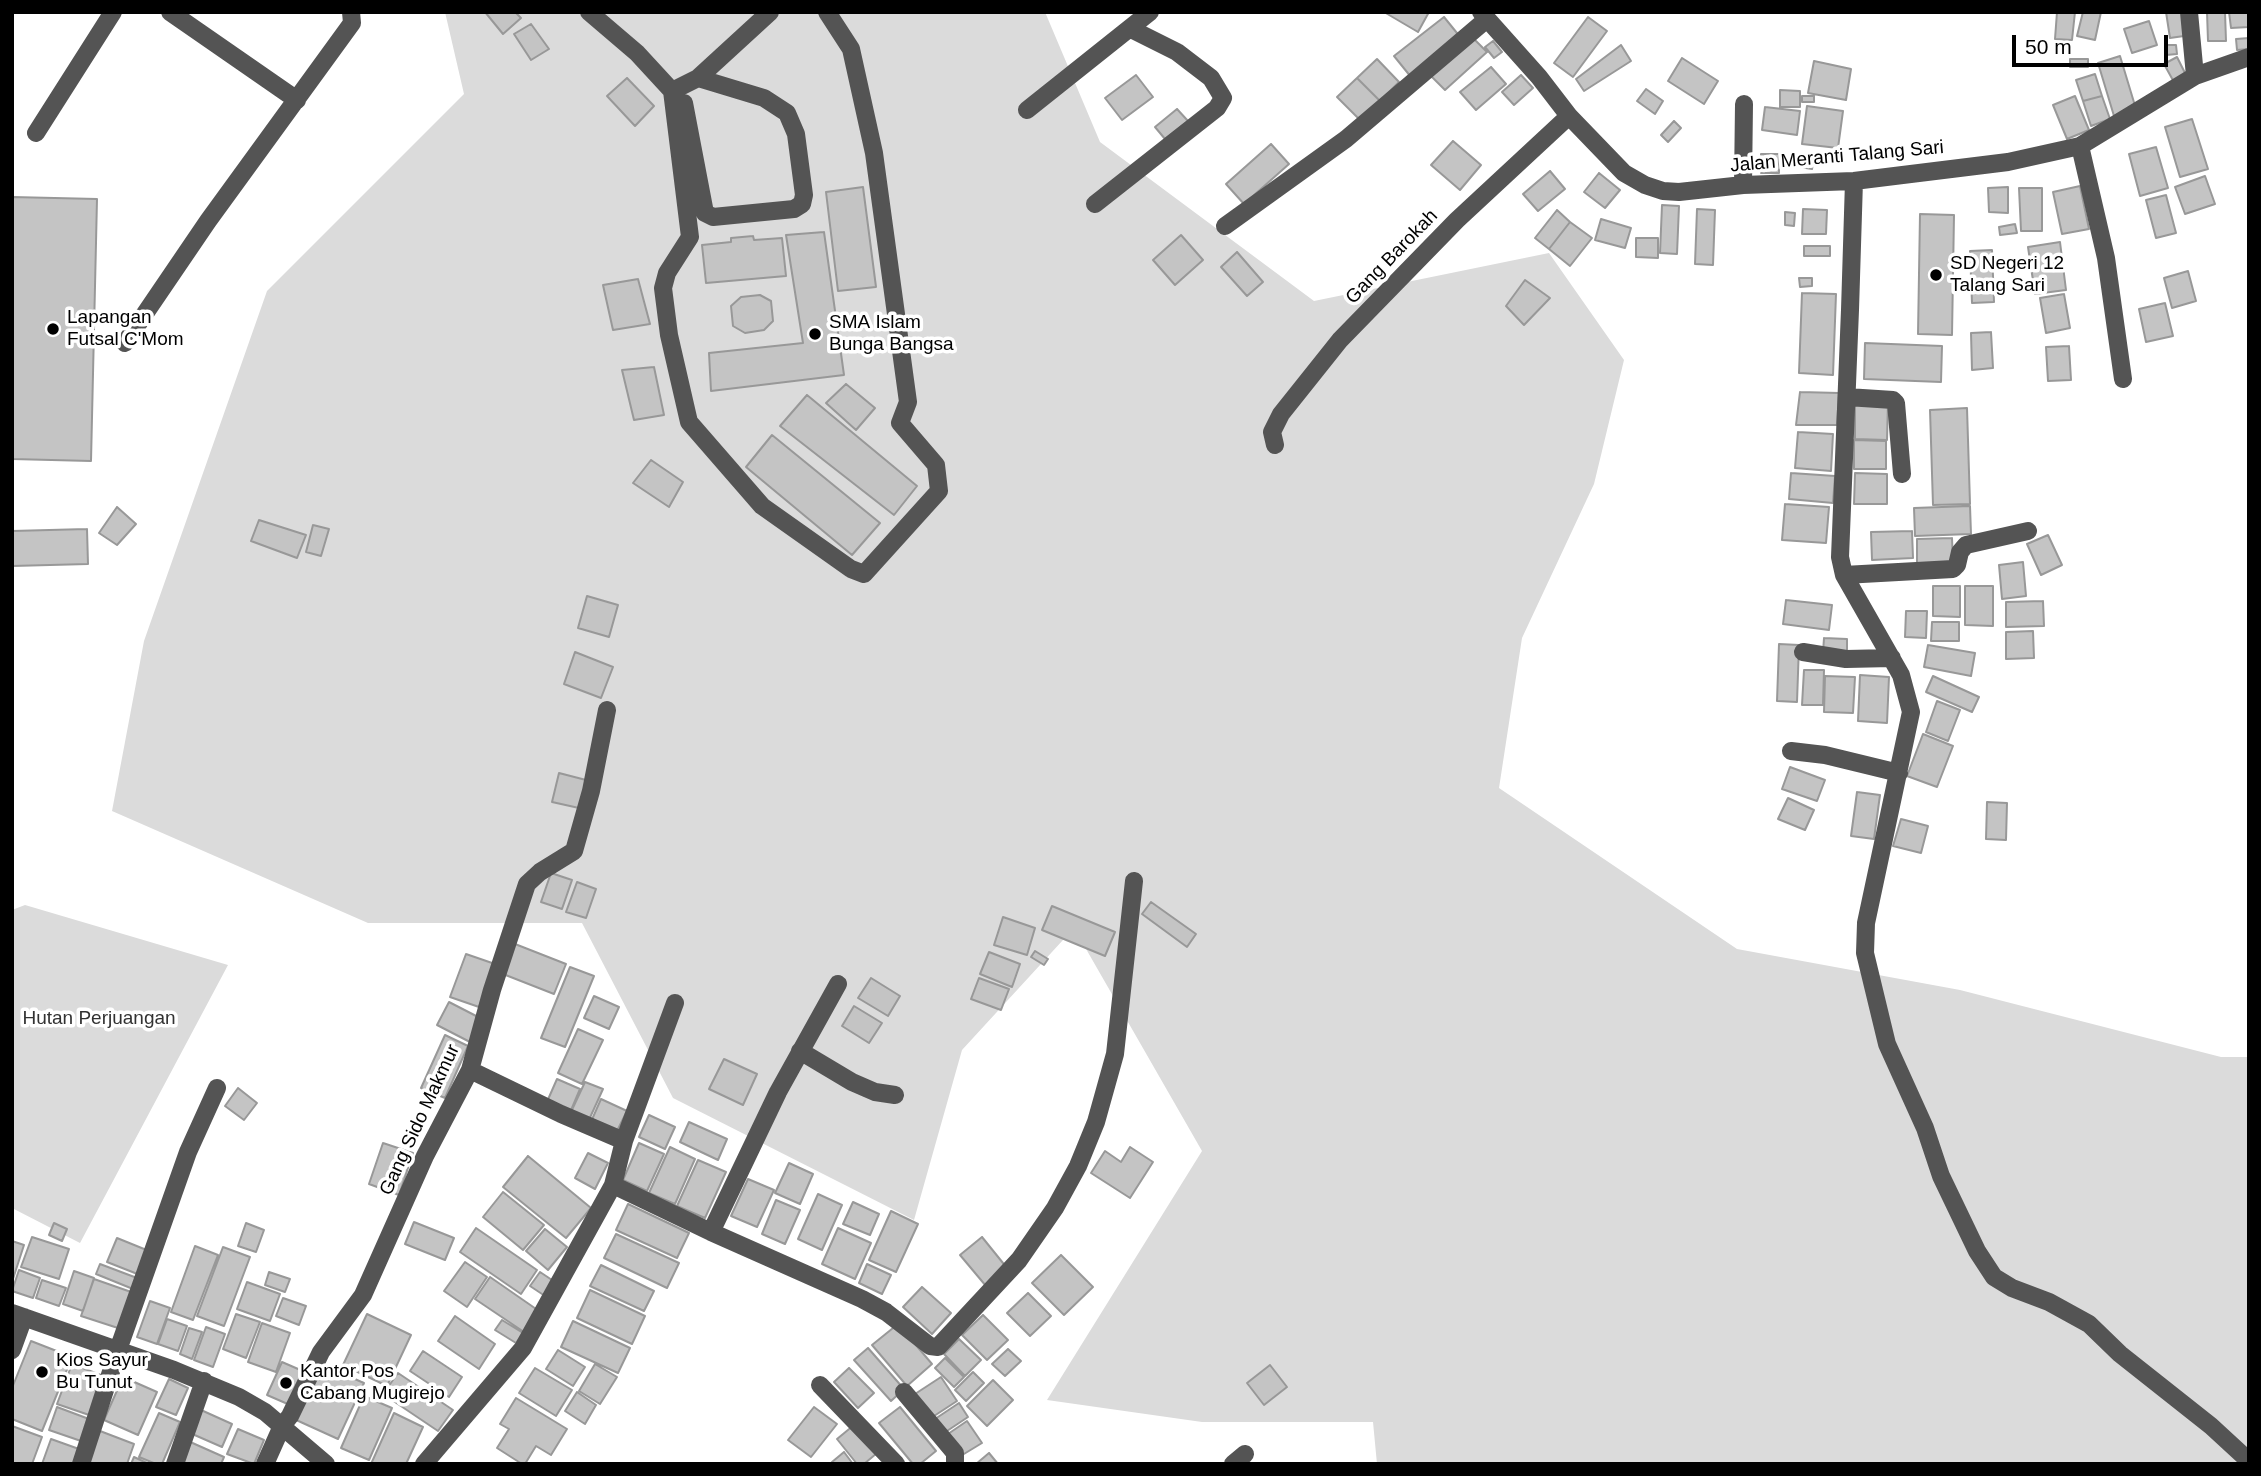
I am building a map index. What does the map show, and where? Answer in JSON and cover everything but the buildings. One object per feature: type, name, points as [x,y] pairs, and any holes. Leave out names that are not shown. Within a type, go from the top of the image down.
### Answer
[{"type":"street","points":[[36,132],[113,12]]},
{"type":"street","points":[[170,12],[297,100]]},
{"type":"street","points":[[125,343],[208,221],[352,23],[351,12]]},
{"type":"street","points":[[589,12],[637,53],[684,85],[764,98],[787,113],[796,134],[804,195],[802,204],[794,209],[713,217],[705,213],[684,85]]},
{"type":"street","points":[[684,85],[769,12]]},
{"type":"street","points":[[684,85],[690,237],[667,273],[663,288],[669,335],[689,422],[762,506],[850,569],[864,574],[939,491],[936,465],[900,423],[908,402],[874,153],[851,49],[827,12]]},
{"type":"street","points":[[1027,110],[1150,12]]},
{"type":"street","points":[[2189,12],[2195,76]]},
{"type":"street","points":[[1226,226],[1346,139],[1484,15]]},
{"type":"street","name":"Jalan Meranti Talang Sari","points":[[1484,15],[1539,77],[1569,116],[1624,173],[1645,185],[1663,191],[1679,192],[1743,185],[1854,181],[2008,162],[2080,146],[2195,76],[2249,57]]},
{"type":"street","points":[[1095,204],[1217,108],[1223,98],[1211,78],[1177,52],[1130,29]]},
{"type":"street","points":[[1743,185],[1744,103]]},
{"type":"street","name":"Gang Barokah","points":[[1275,445],[1272,432],[1281,414],[1340,340],[1457,220],[1569,116]]},
{"type":"street","points":[[2080,146],[2106,258],[2123,379]]},
{"type":"street","points":[[1854,181],[1840,557],[1844,575],[1901,675],[1911,712],[1866,923],[1865,953],[1887,1044],[1924,1128],[1941,1176],[1977,1251],[1994,1277],[2089,1324],[2120,1354],[2211,1426],[2249,1461]]},
{"type":"street","points":[[1847,397],[1893,400],[1896,403],[1902,474]]},
{"type":"street","points":[[1844,575],[1953,569],[1966,545],[2028,531]]},
{"type":"street","points":[[1803,652],[1846,659],[1892,658]]},
{"type":"street","name":"Gang Sido Makmur","points":[[265,1464],[321,1352],[363,1295],[425,1156],[470,1070],[492,990],[527,884],[540,872],[574,851],[591,791],[607,710]]},
{"type":"street","points":[[1791,751],[1825,755],[1899,773]]},
{"type":"street","points":[[613,1185],[862,1299],[886,1312],[933,1348],[941,1344],[1018,1260],[1055,1208],[1078,1166],[1096,1122],[1115,1054],[1134,881]]},
{"type":"street","points":[[711,1232],[778,1091],[838,984]]},
{"type":"street","points":[[424,1464],[523,1348],[613,1185],[624,1141],[675,1003]]},
{"type":"street","points":[[800,1051],[852,1082],[875,1092],[895,1095]]},
{"type":"street","points":[[470,1070],[624,1141]]},
{"type":"street","points":[[81,1464],[188,1152],[217,1088]]},
{"type":"street","points":[[12,1350],[18,1315],[204,1381],[239,1396],[265,1412],[326,1464]]},
{"type":"street","points":[[175,1464],[204,1381]]},
{"type":"street","points":[[820,1385],[896,1464]]},
{"type":"street","points":[[904,1392],[955,1453],[955,1464]]},
{"type":"green space","points":[[445,12],[1045,12],[1100,142],[1314,301],[1549,253],[1624,360],[1594,484],[1522,638],[1499,788],[1737,949],[1960,990],[2221,1057],[2249,1057],[2249,1464],[1377,1464],[1373,1422],[1202,1422],[1047,1400],[1202,1151],[1074,928],[962,1050],[914,1220],[673,1098],[582,923],[368,923],[112,811],[144,641],[267,291],[464,94]]},
{"type":"green space","name":"Hutan Perjuangan","points":[[25,905],[228,965],[80,1243],[12,1208],[12,910]]},
{"type":"place","name":"SD Negeri 12 Talang Sari","points":[[1936,275]]},
{"type":"place","name":"Lapangan Futsal C'Mom","points":[[53,329]]},
{"type":"place","name":"SMA Islam Bunga Bangsa","points":[[815,334]]},
{"type":"place","name":"Kios Sayur Bu Tunut","points":[[42,1372]]},
{"type":"place","name":"Kantor Pos Cabang Mugirejo","points":[[286,1383]]}]
